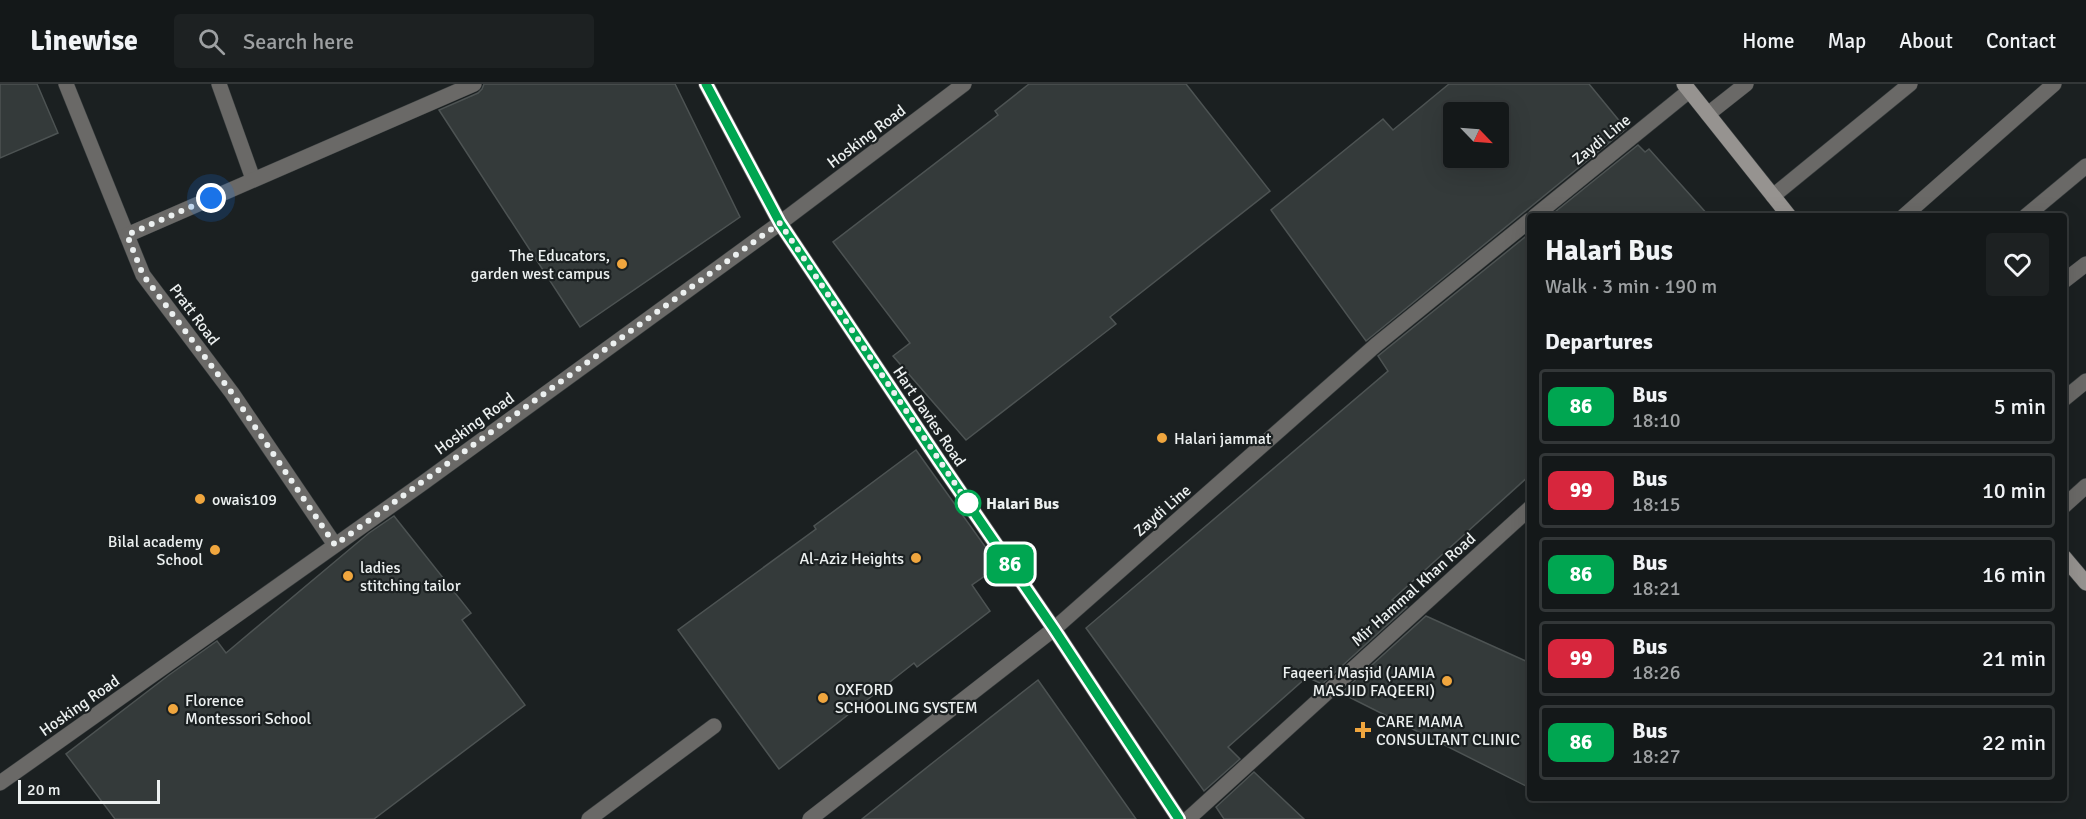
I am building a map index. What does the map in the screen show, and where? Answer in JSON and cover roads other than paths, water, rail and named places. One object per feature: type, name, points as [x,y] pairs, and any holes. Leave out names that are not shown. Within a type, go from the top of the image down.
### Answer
[{"type":"main road","points":[[1687,87],[1787,213]]},
{"type":"main road","points":[[2067,561],[2086,584]]},
{"type":"street","name":"Pratt Road","points":[[66,84],[143,275],[232,393],[335,545]]},
{"type":"street","points":[[219,84],[254,179]]},
{"type":"street","points":[[127,235],[474,84]]},
{"type":"street","name":"Hart Davies Road","points":[[706,84],[780,223],[1054,629],[1179,819]]},
{"type":"street","name":"Hosking Road","points":[[0,783],[335,545],[780,223],[964,84]]},
{"type":"street","points":[[1708,114],[1746,84]]},
{"type":"street","points":[[1773,196],[1910,84]]},
{"type":"street","points":[[1907,213],[2054,84]]},
{"type":"street","name":"Zaydi Line","points":[[1539,213],[1687,87]]},
{"type":"street","points":[[2030,213],[2086,166]]},
{"type":"street","name":"Zaydi Line","points":[[810,819],[1054,629],[1376,345],[1527,222]]},
{"type":"street","points":[[2067,279],[2086,264]]},
{"type":"street","points":[[2067,397],[2086,381]]},
{"type":"street","points":[[2067,503],[2086,486]]},
{"type":"street","name":"Mir Hammal Khan Road","points":[[1188,819],[1527,511]]},
{"type":"street","points":[[589,819],[714,726]]},
{"type":"place","name":"The Educators, garden west campus","points":[[622,264]]},
{"type":"place","name":"Halari jammat","points":[[1162,438]]},
{"type":"place","name":"owais109","points":[[200,499]]},
{"type":"place","name":"Halari Bus","points":[[968,503]]},
{"type":"place","name":"Bilal academy School","points":[[215,550]]},
{"type":"place","name":"Al-Aziz Heights","points":[[916,558]]},
{"type":"place","name":"ladies stitching tailor","points":[[348,576]]},
{"type":"place","name":"Faqeeri Masjid (JAMIA MASJID FAQEERI)","points":[[1447,681]]},
{"type":"place","name":"OXFORD SCHOOLING SYSTEM","points":[[823,698]]},
{"type":"place","name":"Florence Montessori School","points":[[173,709]]},
{"type":"place","name":"CARE MAMA CONSULTANT CLINIC","points":[[1363,730]]}]
